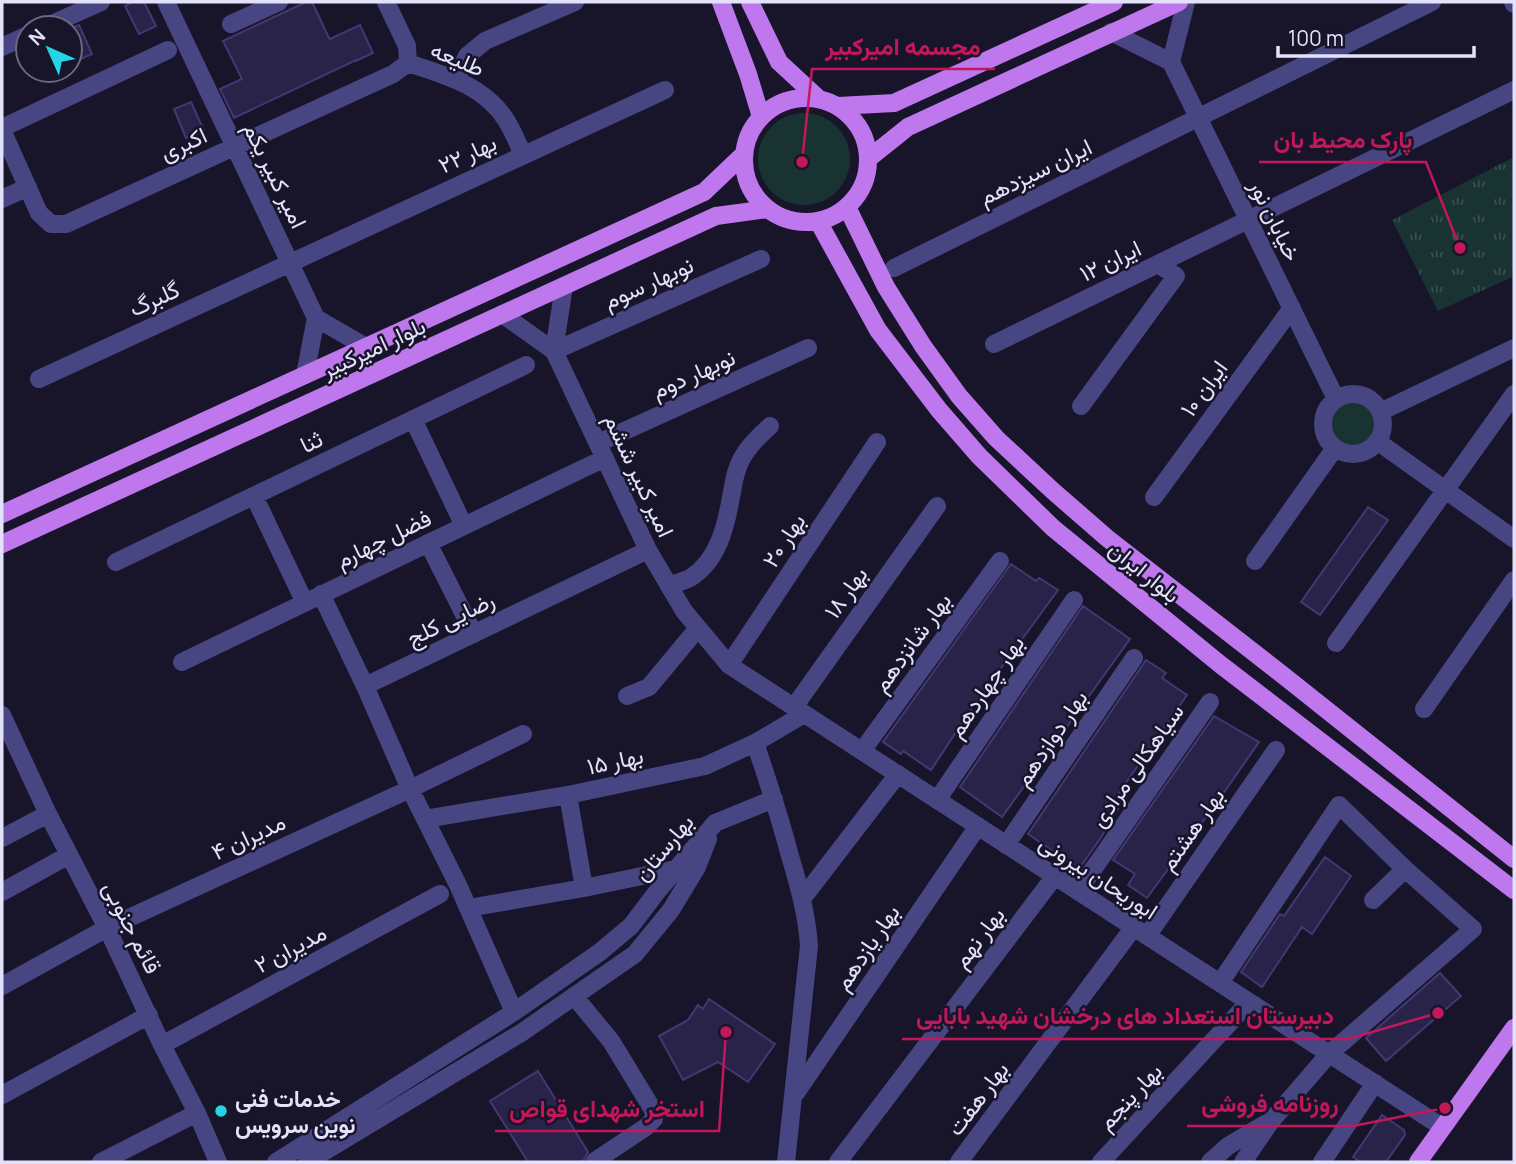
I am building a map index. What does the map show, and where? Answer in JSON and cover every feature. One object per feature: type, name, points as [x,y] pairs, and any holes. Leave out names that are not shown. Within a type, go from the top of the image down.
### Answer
[{"type":"main road","points":[[721,2],[761,117]]},
{"type":"main road","points":[[750,2],[779,62],[818,98],[838,106],[854,119],[865,138],[868,159],[866,177],[859,193],[847,207],[818,221],[801,222],[784,218],[768,209],[754,194],[746,175],[744,154],[749,134],[761,117],[777,104],[797,98],[818,98]]},
{"type":"main road","points":[[838,106],[894,103],[1114,2]]},
{"type":"main road","points":[[868,159],[908,127],[1179,2]]},
{"type":"main road","name":"بلوار امیرکبیر","points":[[2,514],[704,191],[744,154]]},
{"type":"main road","name":"بلوار ایران","points":[[847,207],[886,287],[923,346],[996,438],[1107,538],[1514,859]]},
{"type":"main road","name":"بلوار امیرکبیر","points":[[2,544],[716,216],[768,209]]},
{"type":"main road","name":"بلوار ایران","points":[[818,221],[878,330],[939,410],[979,456],[1053,528],[1221,665],[1514,890]]},
{"type":"main road","points":[[1418,1162],[1514,1028]]},
{"type":"street","points":[[74,14],[101,2]]},
{"type":"street","name":"امیر کبیر یکم","points":[[166,2],[316,318]]},
{"type":"street","points":[[231,24],[279,2]]},
{"type":"street","name":"طلیعه","points":[[386,2],[407,46],[408,63],[456,79],[487,97],[506,119],[523,155]]},
{"type":"street","points":[[456,79],[467,57],[485,41],[575,2]]},
{"type":"street","points":[[1111,33],[1171,62],[1186,2]]},
{"type":"street","name":"ایران سیزدهم","points":[[894,268],[1432,2]]},
{"type":"street","points":[[2,198],[28,187],[2,129],[168,50]]},
{"type":"street","name":"خیابان نور","points":[[1171,62],[1336,399]]},
{"type":"street","name":"اکبری","points":[[28,187],[40,213],[51,224],[66,224],[393,74],[408,63]]},
{"type":"street","name":"بهار ۲۲","points":[[290,262],[665,89]]},
{"type":"street","name":"ایران ۱۲","points":[[994,344],[1514,90]]},
{"type":"street","name":"نوبهار سوم","points":[[554,351],[761,259]]},
{"type":"street","name":"گلبرگ","points":[[39,379],[290,262]]},
{"type":"street","points":[[1081,407],[1176,276],[1158,264]]},
{"type":"street","points":[[554,351],[564,286]]},
{"type":"street","name":"ایران ۱۰","points":[[1154,497],[1292,308]]},
{"type":"street","name":"امیر کبیر ششم","points":[[502,314],[554,351],[648,550],[684,611],[729,665]]},
{"type":"street","points":[[306,374],[316,318],[366,347]]},
{"type":"street","name":"نوبهار دوم","points":[[601,451],[808,348]]},
{"type":"street","points":[[1380,412],[1514,348]]},
{"type":"street","name":"ثنا","points":[[116,562],[526,365]]},
{"type":"street","points":[[1356,394],[1375,403],[1380,412],[1383,422],[1381,432],[1371,448],[1353,454],[1344,453],[1328,442],[1323,423],[1329,405],[1336,399],[1356,394]]},
{"type":"street","points":[[1336,643],[1514,394]]},
{"type":"street","points":[[413,419],[464,526]]},
{"type":"street","points":[[669,586],[689,578],[712,556],[726,522],[737,468],[752,444],[770,426]]},
{"type":"street","points":[[1377,441],[1514,539]]},
{"type":"street","name":"بهار ۲۰","points":[[729,665],[877,442]]},
{"type":"street","points":[[1255,561],[1335,448]]},
{"type":"street","name":"فضل چهارم","points":[[182,662],[464,526],[601,451]]},
{"type":"street","points":[[254,496],[304,603]]},
{"type":"street","name":"بهار ۱۸","points":[[799,711],[937,506]]},
{"type":"street","points":[[428,543],[474,634]]},
{"type":"street","name":"رضایی کلج","points":[[365,686],[648,550]]},
{"type":"street","name":"بهار شانزدهم","points":[[862,751],[1000,561]]},
{"type":"street","points":[[1424,709],[1514,580]]},
{"type":"street","points":[[321,594],[410,789],[458,885],[514,1012]]},
{"type":"street","name":"بهار چهاردهم","points":[[937,800],[1074,600]]},
{"type":"street","points":[[627,696],[649,687],[698,628]]},
{"type":"street","name":"بهار دوازدهم","points":[[1006,845],[1134,658]]},
{"type":"street","name":"ابوریحان بیرونی","points":[[729,665],[1442,1127]]},
{"type":"street","name":"سیاهکالی مرادی","points":[[1078,891],[1210,702]]},
{"type":"street","name":"بهار ۱۵","points":[[425,820],[568,795],[705,766],[755,743],[799,711]]},
{"type":"street","name":"قائم جنوبی","points":[[2,715],[48,814],[197,1113],[218,1162]]},
{"type":"street","name":"مدیران ۴","points":[[2,986],[107,928],[523,734]]},
{"type":"street","points":[[755,743],[774,799],[808,926],[809,946],[786,1162]]},
{"type":"street","name":"بهار هشتم","points":[[1140,931],[1276,751]]},
{"type":"street","points":[[802,899],[898,774]]},
{"type":"street","points":[[568,795],[584,888]]},
{"type":"street","points":[[715,823],[774,799]]},
{"type":"street","points":[[1220,983],[1339,805],[1405,869],[1473,929],[1329,1054],[1272,1121],[1243,1162]]},
{"type":"street","points":[[2,838],[48,814]]},
{"type":"street","name":"بهارستان","points":[[276,1162],[514,1012],[600,952],[631,926],[715,823]]},
{"type":"street","name":"بهارستان","points":[[307,1162],[510,1040],[635,954],[671,910],[696,867],[715,823]]},
{"type":"street","name":"بهار یازدهم","points":[[794,1096],[978,826]]},
{"type":"street","points":[[2,892],[69,855]]},
{"type":"street","points":[[468,908],[676,869]]},
{"type":"street","points":[[1373,900],[1405,869]]},
{"type":"street","name":"بهار نهم","points":[[838,1162],[1055,876]]},
{"type":"street","name":"مدیران ۲","points":[[162,1045],[440,894]]},
{"type":"street","name":"بهار هفت","points":[[960,1162],[1140,931]]},
{"type":"street","points":[[574,996],[611,1041],[653,1110],[654,1119],[646,1127],[595,1161]]},
{"type":"street","name":"بهار پنجم","points":[[1101,1162],[1249,1002]]},
{"type":"street","points":[[2,1095],[149,1015]]},
{"type":"street","points":[[1322,1162],[1374,1083]]},
{"type":"street","points":[[101,1162],[197,1113]]},
{"type":"street","points":[[1210,1162],[1228,1146],[1272,1121]]},
{"type":"green space","points":[[804,113],[830,121],[842,133],[850,159],[842,185],[830,197],[804,205],[778,197],[766,185],[758,159],[766,133],[778,121]]},
{"type":"green space","points":[[1514,157],[1514,276],[1438,311],[1392,220]]},
{"type":"green space","points":[[1356,394],[1369,400],[1377,409],[1382,419],[1382,430],[1371,447],[1362,452],[1349,453],[1336,449],[1329,442],[1323,422],[1324,414],[1333,402]]},
{"type":"building","points":[[133,2],[144,2],[156,26],[139,34],[125,6]]},
{"type":"building","points":[[306,2],[312,2],[330,39],[360,25],[373,53],[234,118],[220,89],[242,79],[223,41]]},
{"type":"building","points":[[84,36],[92,54],[84,58]]},
{"type":"building","points":[[191,102],[204,131],[186,138],[174,109]]},
{"type":"building","points":[[1368,507],[1388,520],[1320,615],[1301,602]]},
{"type":"building","points":[[1011,564],[1036,581],[1039,578],[1058,590],[972,708],[931,770],[903,751],[901,754],[883,742]]},
{"type":"building","points":[[1083,606],[1130,639],[1002,817],[960,787]]},
{"type":"building","points":[[1146,660],[1166,673],[1162,678],[1187,695],[1119,793],[1126,797],[1079,869],[1028,834]]},
{"type":"building","points":[[1214,716],[1259,742],[1147,898],[1128,885],[1135,874],[1113,860]]},
{"type":"building","points":[[1325,857],[1351,876],[1312,934],[1302,927],[1262,987],[1241,972],[1280,914],[1284,916]]},
{"type":"building","points":[[1440,973],[1461,996],[1386,1061],[1366,1038]]},
{"type":"building","points":[[709,999],[775,1044],[748,1082],[718,1062],[683,1080],[659,1036],[688,1020],[698,1005],[703,1009]]},
{"type":"building","points":[[538,1071],[588,1152],[580,1162],[528,1162],[490,1101]]},
{"type":"building","points":[[1382,1115],[1404,1130],[1405,1135],[1386,1162],[1361,1162],[1353,1157]]},
{"type":"place","name":"مجسمه امیرکبیر","points":[[802,162]]},
{"type":"place","name":"پارک محیط بان","points":[[1460,248]]},
{"type":"place","name":"دبیرستان استعداد های درخشان شهید بابایی","points":[[1438,1013]]},
{"type":"place","name":"استخر شهدای قواص","points":[[726,1032]]},
{"type":"place","name":"روزنامه فروشی","points":[[1445,1108]]},
{"type":"place","name":"خدمات فنی نوین سرویس","points":[[221,1111]]}]
